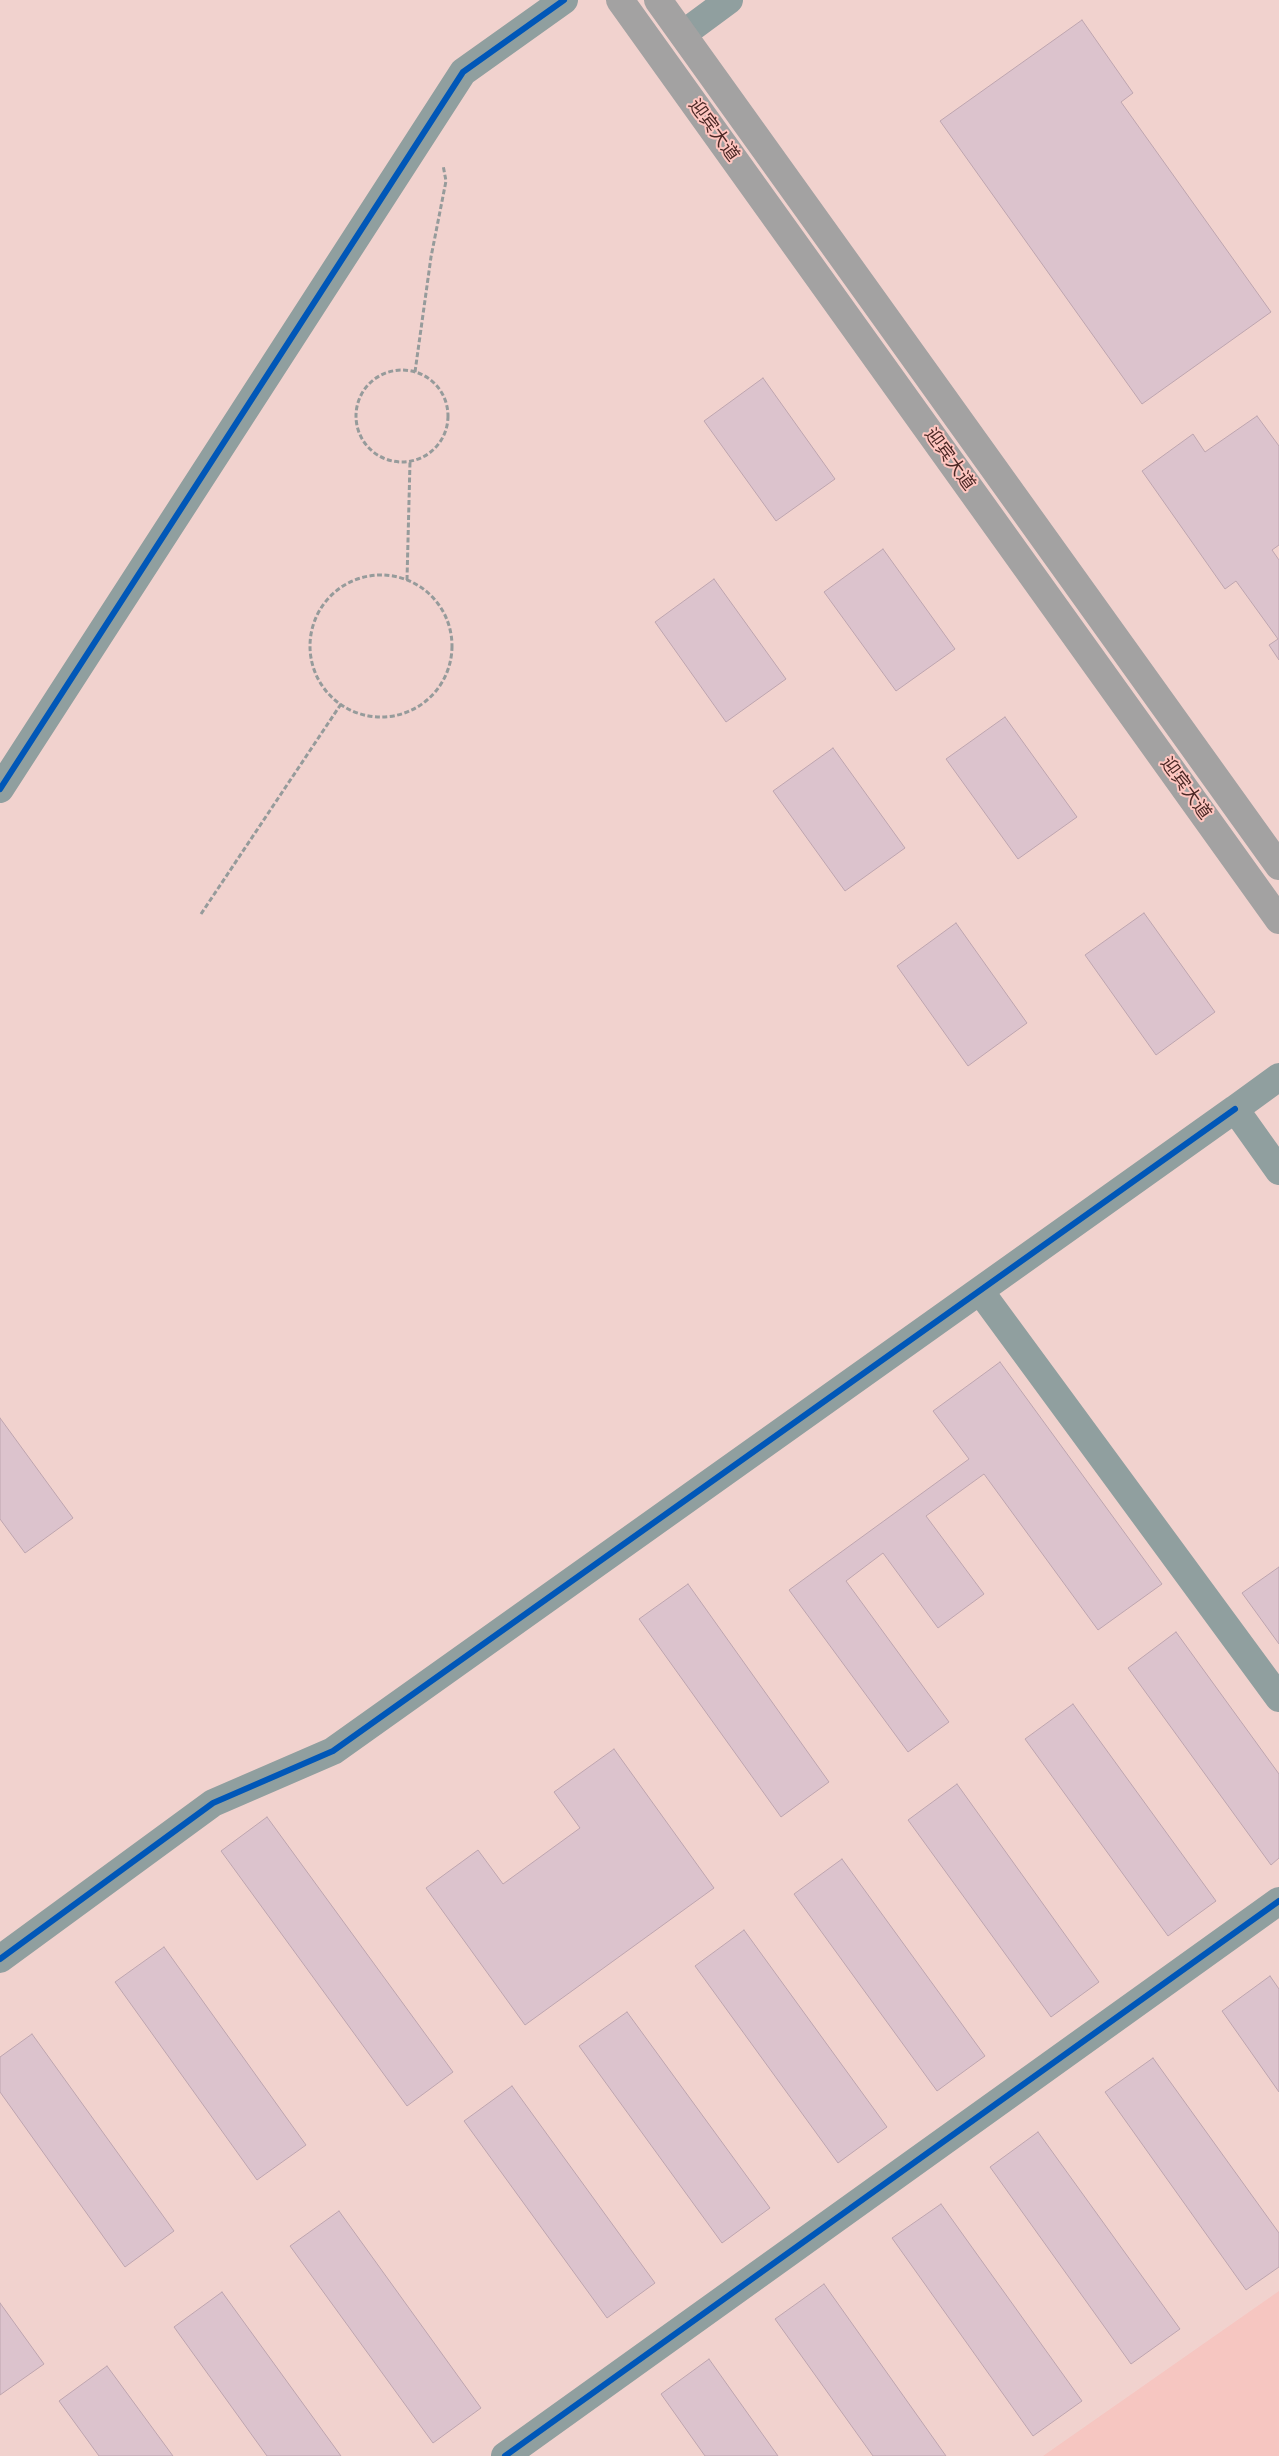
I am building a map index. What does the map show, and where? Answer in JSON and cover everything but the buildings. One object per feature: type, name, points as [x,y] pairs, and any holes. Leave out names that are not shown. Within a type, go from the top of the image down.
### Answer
[{"type":"main road","name":"迎宾大道","points":[[620,0],[1279,920]]},
{"type":"main road","name":"迎宾大道","points":[[658,0],[1279,866]]},
{"type":"street","points":[[0,789],[463,72],[564,0]]},
{"type":"street","points":[[683,34],[729,0]]},
{"type":"street","points":[[0,1959],[214,1802],[333,1751],[1279,1077]]},
{"type":"street","points":[[1235,1109],[1279,1171]]},
{"type":"street","points":[[980,1291],[1279,1698]]},
{"type":"street","points":[[505,2456],[1279,1900]]},
{"type":"path","points":[[415,372],[431,257],[446,181],[433,118]]},
{"type":"path","points":[[400,370],[415,372],[428,378],[439,388],[446,402],[448,417],[446,433],[438,446],[425,456],[410,462],[395,462],[380,456],[368,447],[360,434],[356,420],[357,405],[363,392],[373,381],[386,374],[400,370]]},
{"type":"path","points":[[407,580],[410,462]]},
{"type":"path","points":[[383,575],[407,580],[428,593],[442,610],[450,631],[452,654],[446,676],[434,694],[422,704],[394,716],[372,717],[351,710],[332,698],[317,678],[310,654],[311,630],[321,608],[338,590],[359,578],[383,575]]},
{"type":"path","points":[[202,914],[340,704]]},
{"type":"shaded area","points":[[1279,2291],[1279,2456],[1043,2456]]},
{"type":"cycle path","points":[[0,789],[463,72],[564,0]]},
{"type":"cycle path","points":[[0,1959],[213,1803],[333,1751],[1235,1109]]},
{"type":"cycle path","points":[[505,2456],[1279,1901]]}]
